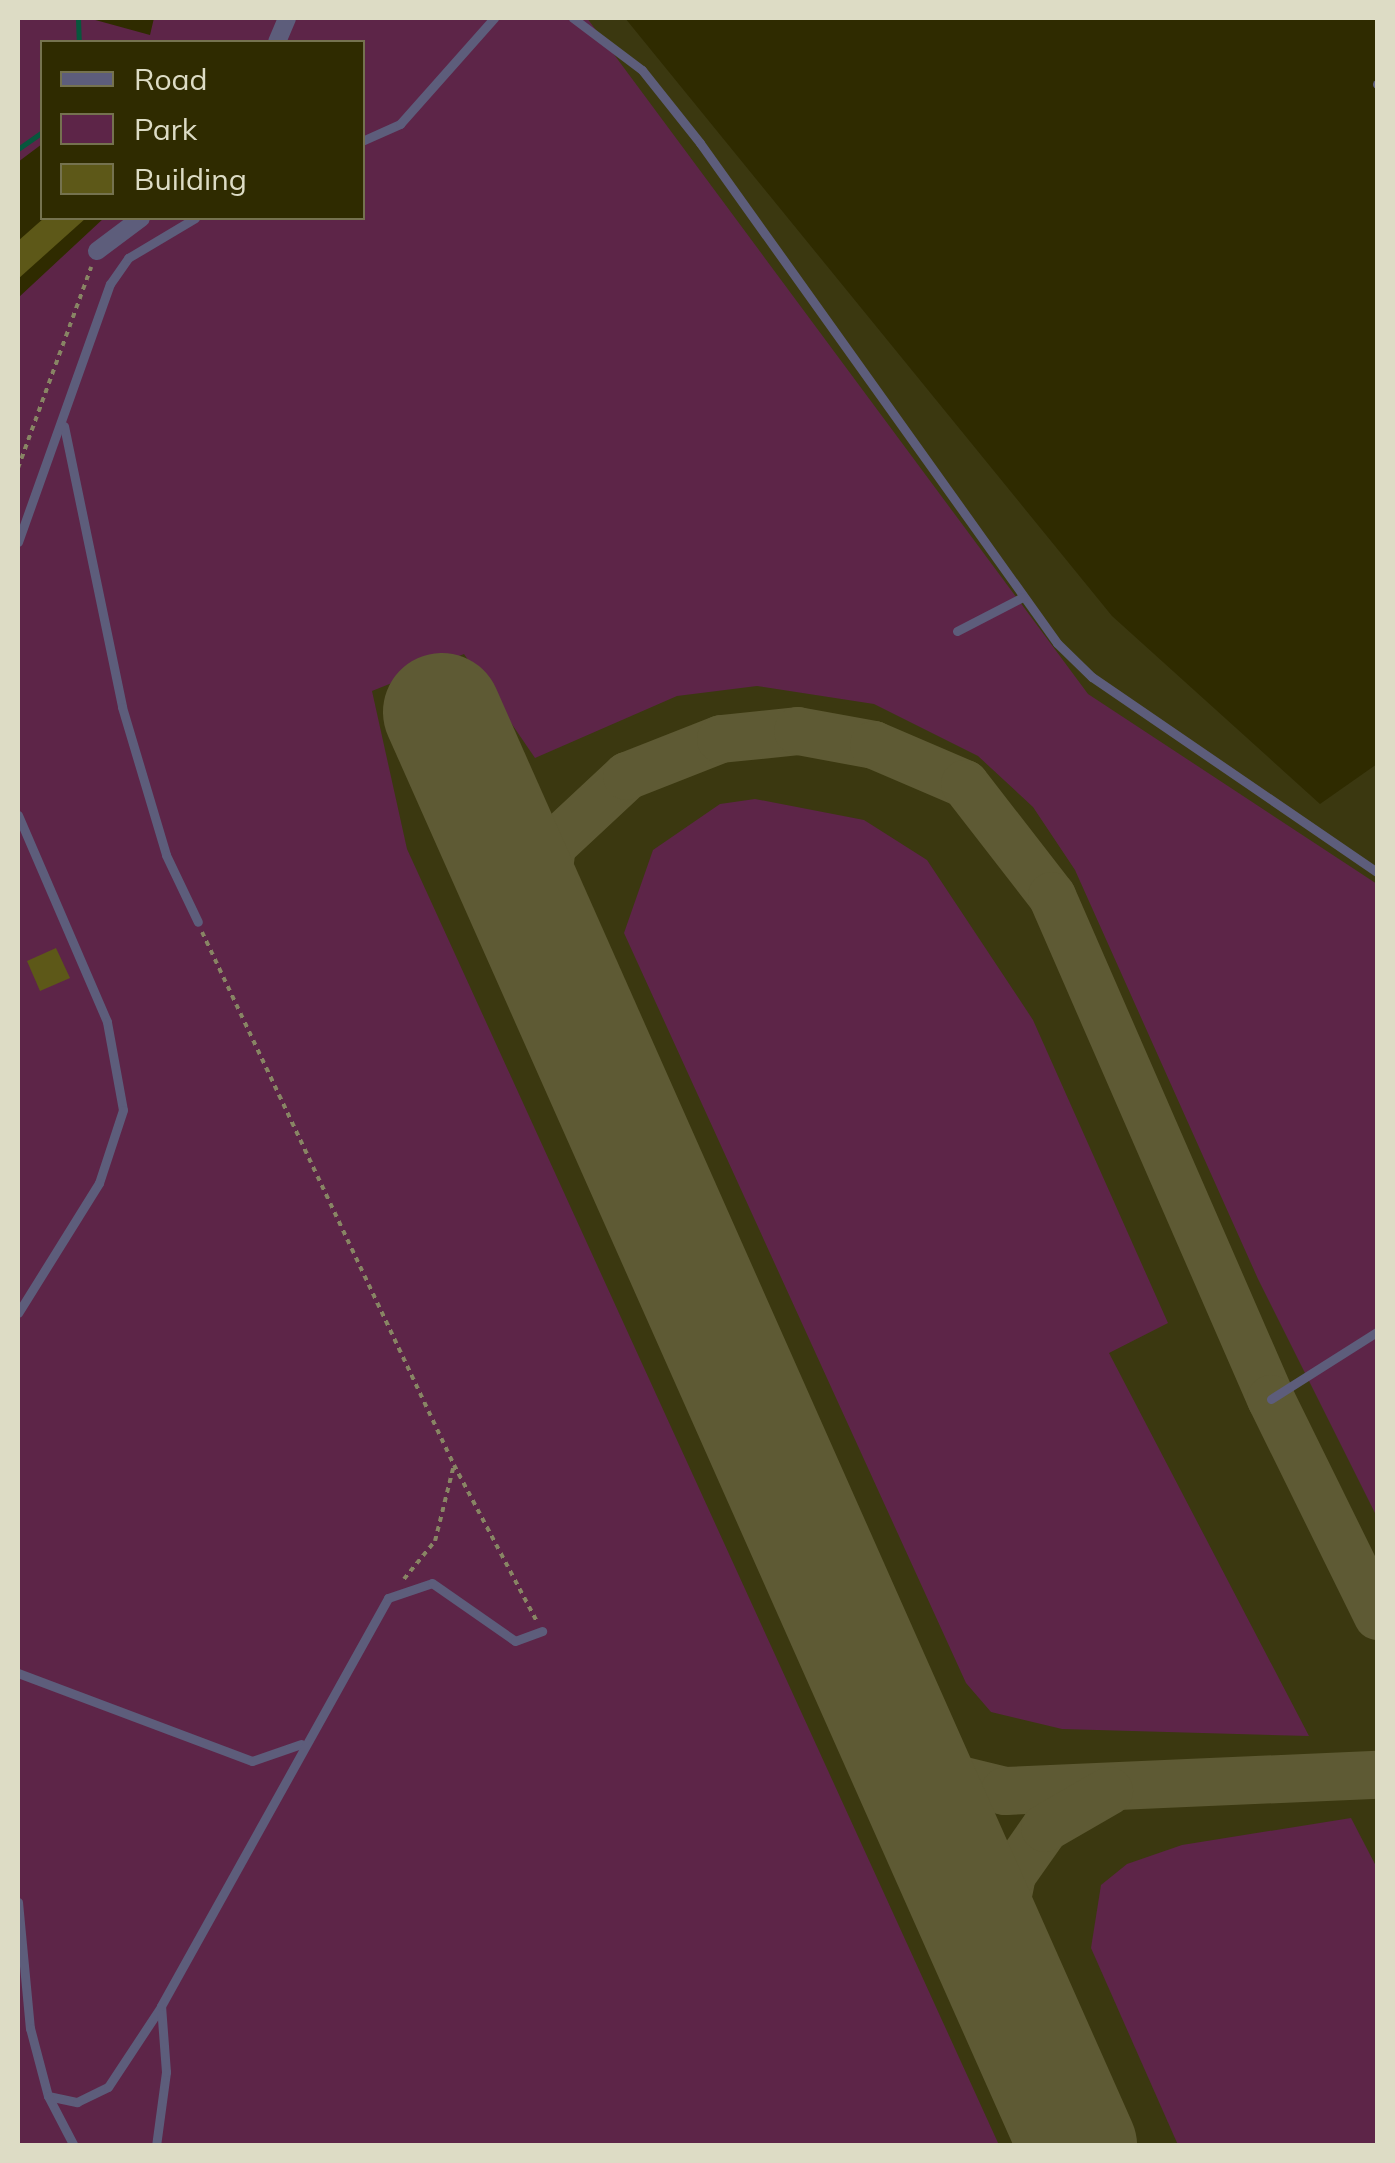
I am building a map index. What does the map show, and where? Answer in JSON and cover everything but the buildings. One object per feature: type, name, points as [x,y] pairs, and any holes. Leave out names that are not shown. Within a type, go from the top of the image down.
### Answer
[{"type":"street","points":[[97,251],[139,220]]},
{"type":"lane","points":[[365,141],[400,124],[494,18]]},
{"type":"lane","points":[[573,18],[642,70],[700,143],[1023,597],[1092,677],[1378,873]]},
{"type":"lane","points":[[18,542],[64,426],[110,284],[128,258],[192,220]]},
{"type":"lane","points":[[64,426],[122,707],[166,855],[198,922]]},
{"type":"lane","points":[[957,631],[1023,597]]},
{"type":"lane","points":[[18,816],[107,1022],[123,1110],[99,1184],[18,1313]]},
{"type":"lane","points":[[1270,1398],[1378,1331]]},
{"type":"lane","points":[[48,2096],[77,2102],[108,2088],[161,2006],[301,1744],[388,1598],[432,1582],[515,1641],[542,1630]]},
{"type":"lane","points":[[18,1674],[252,1760],[301,1744]]},
{"type":"lane","points":[[18,1902],[30,2028],[48,2096],[74,2146]]},
{"type":"lane","points":[[156,2146],[166,2072],[161,2006]]},
{"type":"path","points":[[18,468],[97,251]]},
{"type":"path","points":[[198,922],[509,1584],[542,1630]]},
{"type":"path","points":[[388,1598],[435,1540],[454,1466]]},
{"type":"shaded area","points":[[476,18],[625,18],[1112,616],[1320,804],[1377,764],[1377,2145],[66,2145],[18,503],[360,220],[365,220],[365,213]]},
{"type":"green space","points":[[18,18],[88,18],[150,35],[154,18],[279,18],[271,40],[40,40],[40,146],[18,162]]},
{"type":"green space","points":[[294,18],[587,18],[1088,694],[1377,884],[1377,1517],[1258,1279],[1075,870],[1033,807],[978,756],[874,704],[757,686],[677,696],[535,758],[464,654],[372,691],[407,849],[999,2145],[18,2145],[18,298],[102,220],[365,220],[365,40],[287,40]]},
{"type":"green space","points":[[755,799],[864,820],[927,860],[1033,1020],[1168,1323],[1109,1353],[1309,1736],[1062,1729],[991,1712],[966,1683],[624,933],[653,850],[720,804]]},
{"type":"green space","points":[[1351,1818],[1377,1868],[1377,2145],[1178,2145],[1091,1948],[1101,1885],[1127,1864],[1182,1845]]},
{"type":"waterway","points":[[78,18],[79,40]]},
{"type":"waterway","points":[[18,149],[40,133]]},
{"type":"taxiway","points":[[562,970],[546,892],[552,846],[627,776],[721,739],[798,731],[874,745],[965,784],[1052,896],[1271,1399],[1378,1616]]},
{"type":"taxiway","points":[[883,1717],[952,1778],[1005,1791],[1378,1775]]},
{"type":"taxiway","points":[[1013,2004],[1000,1935],[1012,1875],[1045,1828],[1109,1791]]},
{"type":"runway","points":[[442,712],[1078,2146]]}]
